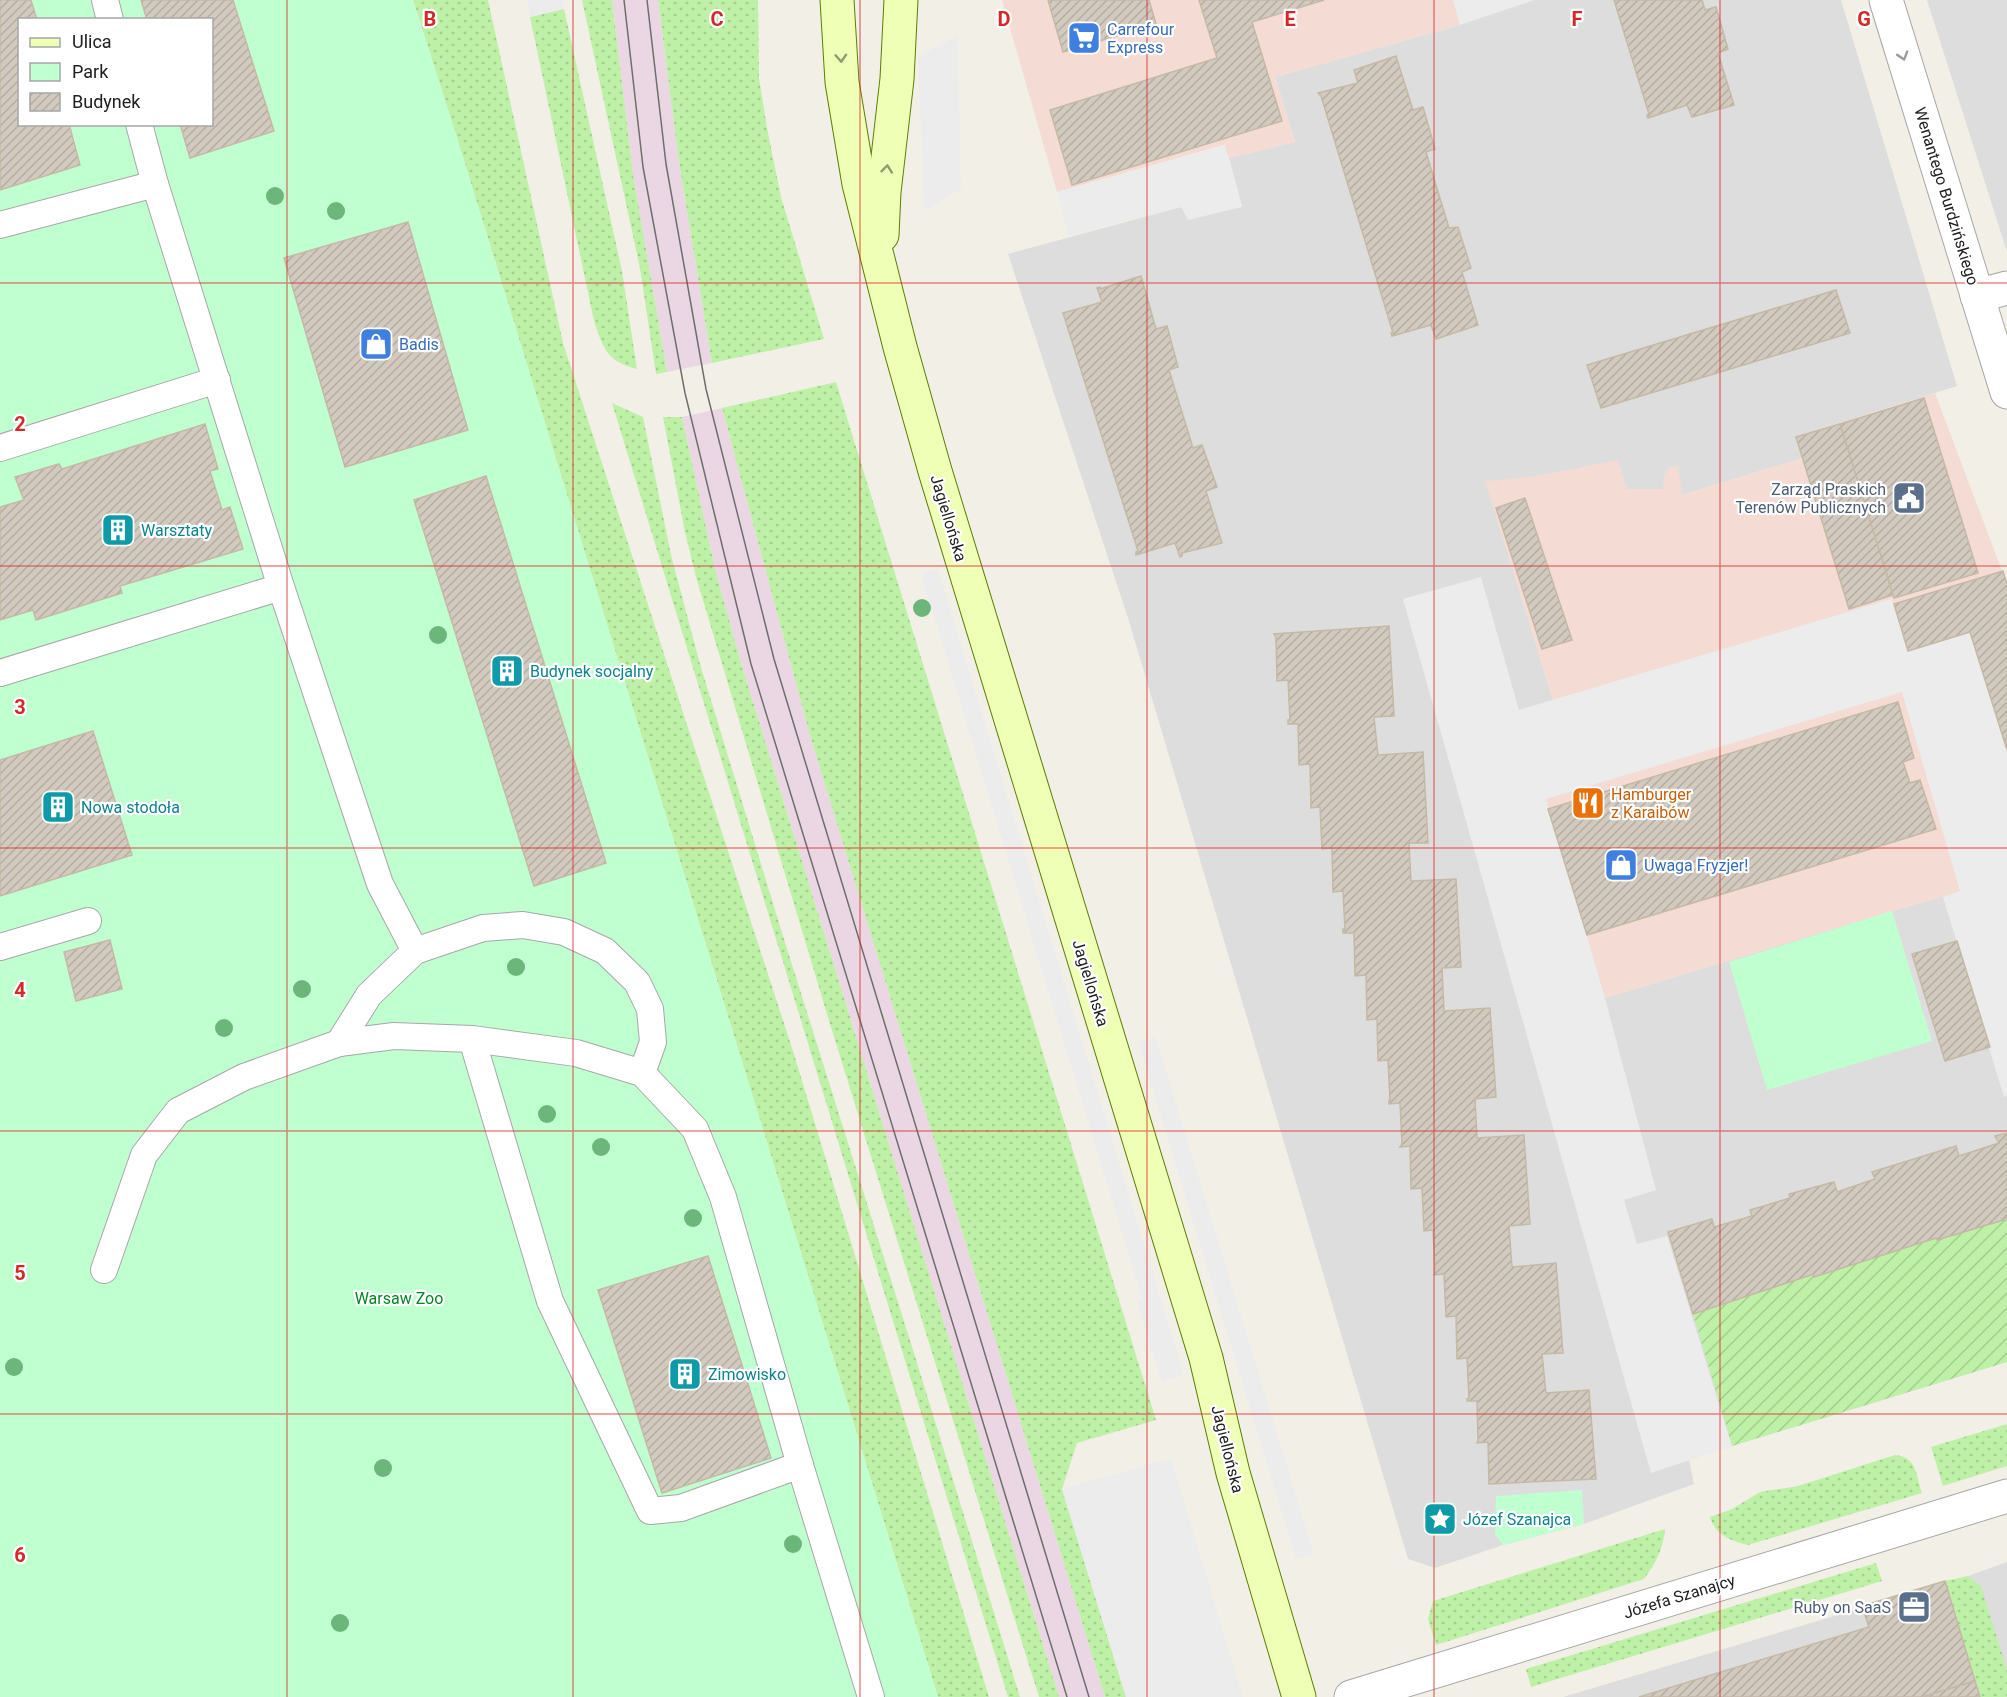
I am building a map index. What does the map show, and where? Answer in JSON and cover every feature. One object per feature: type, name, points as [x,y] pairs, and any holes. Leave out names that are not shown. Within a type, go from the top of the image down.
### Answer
[{"type":"street","name":"Jagiellońska","points":[[837,0],[842,81],[859,184],[900,347],[935,471],[1206,1358],[1233,1473],[1299,1697]]},
{"type":"street","name":"Jagiellońska","points":[[881,270],[884,192],[897,80],[901,0]]},
{"type":"street","name":"Wenantego Burdzińskiego","points":[[1886,0],[1963,249],[1992,292],[2007,392]]},
{"type":"street","name":"Józefa Szanajcy","points":[[1351,1697],[2007,1496]]},
{"type":"lane","points":[[105,0],[110,18]]},
{"type":"lane","points":[[140,126],[155,184],[281,587],[380,884],[415,951]]},
{"type":"lane","points":[[0,225],[155,184]]},
{"type":"lane","points":[[0,448],[217,380]]},
{"type":"lane","points":[[0,673],[281,587]]},
{"type":"lane","points":[[0,947],[88,921]]},
{"type":"lane","points":[[339,1043],[369,995],[415,951],[483,928],[523,925],[564,932],[605,951],[637,982],[650,1010],[653,1042],[642,1073]]},
{"type":"lane","points":[[104,1270],[144,1155],[178,1111],[244,1077],[339,1043],[394,1035],[472,1039],[576,1053],[642,1073],[695,1129],[723,1197],[800,1465],[871,1697]]},
{"type":"lane","points":[[472,1039],[550,1301],[650,1511],[681,1508],[800,1465]]},
{"type":"shaded area","points":[[527,0],[562,0],[564,9],[530,17]]},
{"type":"shaded area","points":[[612,0],[658,0],[679,162],[712,363],[667,372],[633,174]]},
{"type":"shaded area","points":[[1002,0],[1453,0],[1460,25],[1275,77],[1295,142],[1229,158],[1224,145],[1057,192]]},
{"type":"shaded area","points":[[1453,0],[1841,0],[1957,386],[1796,437],[1803,458],[1682,495],[1670,467],[1664,476],[1664,490],[1626,489],[1531,477],[1486,482],[1553,700],[1519,711],[1605,998],[2007,878],[2007,1362],[1689,1460],[1694,1484],[1584,1524],[1503,1545],[1435,1568],[1408,1559],[1128,618],[1008,254],[1181,207],[1242,207],[1229,158],[1295,142],[1275,77],[1460,25]]},
{"type":"shaded area","points":[[1453,0],[1535,0],[1460,25]]},
{"type":"shaded area","points":[[1927,0],[2007,0],[2007,252]]},
{"type":"shaded area","points":[[958,36],[961,189],[924,211],[918,56]]},
{"type":"shaded area","points":[[1225,145],[1242,207],[1188,220],[1181,207],[1068,236],[1057,192]]},
{"type":"shaded area","points":[[1935,393],[2007,584],[2007,878],[1605,998],[1519,710],[1553,700],[1485,481],[1531,477],[1618,460],[1627,489],[1663,489],[1664,476],[1670,467],[1678,467],[1682,495],[1803,458],[1796,437]]},
{"type":"shaded area","points":[[722,408],[811,739],[1105,1697],[1059,1697],[741,663],[716,573],[682,417]]},
{"type":"shaded area","points":[[938,569],[1184,1375],[1162,1382],[1136,1301],[1142,1299],[921,574]]},
{"type":"shaded area","points":[[1481,577],[1519,710],[1891,599],[1909,651],[1970,632],[2007,750],[2007,1096],[2004,1097],[1943,897],[1960,891],[1902,692],[1546,799],[1605,998],[1656,1190],[1624,1200],[1637,1244],[1667,1236],[1732,1446],[1651,1473],[1403,599]]},
{"type":"shaded area","points":[[1156,1037],[1314,1554],[1296,1559],[1138,1042]]},
{"type":"shaded area","points":[[1171,1458],[1243,1697],[1126,1697],[1062,1489]]},
{"type":"shaded area","points":[[2007,1562],[2007,1697],[1563,1697],[1968,1576]]},
{"type":"green space","name":"Warsaw Zoo","points":[[0,0],[413,0],[938,1697],[0,1697]]},
{"type":"green space","points":[[413,0],[488,0],[563,343],[793,1051],[989,1697],[938,1697]]},
{"type":"green space","points":[[582,0],[612,0],[633,174],[667,372],[656,374],[640,268]]},
{"type":"green space","points":[[658,0],[758,0],[759,78],[767,128],[781,197],[824,339],[712,363],[679,162]]},
{"type":"green space","points":[[564,9],[622,271],[637,369],[613,358],[600,339],[594,321],[530,17]]},
{"type":"green space","points":[[836,382],[1156,1420],[1077,1443],[1062,1489],[1126,1697],[1105,1697],[811,739],[722,408]]},
{"type":"green space","points":[[612,403],[643,417],[671,555],[700,664],[1020,1697],[1008,1697]]},
{"type":"green space","points":[[663,417],[682,417],[716,573],[741,663],[1059,1697],[1039,1697],[830,1024],[696,577]]},
{"type":"green space","points":[[1892,911],[1932,1041],[1767,1090],[1729,962]]},
{"type":"green space","points":[[2007,1219],[2007,1362],[1732,1446],[1693,1314],[1814,1274],[1815,1277],[1936,1238],[1937,1240]]},
{"type":"green space","points":[[2007,1424],[2007,1466],[1943,1486],[1931,1447]]},
{"type":"green space","points":[[1895,1455],[1902,1456],[1912,1463],[1922,1493],[1748,1545],[1720,1533],[1712,1523],[1710,1517],[1732,1509],[1760,1492],[1798,1486]]},
{"type":"green space","points":[[1582,1490],[1584,1524],[1503,1545],[1495,1534],[1496,1496]]},
{"type":"green space","points":[[1665,1529],[1658,1556],[1644,1579],[1436,1645],[1428,1619],[1433,1601]]},
{"type":"green space","points":[[1876,1563],[1882,1581],[1531,1687],[1526,1669]]},
{"type":"green space","points":[[1968,1576],[1981,1586],[2007,1670],[2007,1697],[1980,1697],[1945,1581]]},
{"type":"building","points":[[0,0],[31,0],[36,18],[18,18],[18,126],[70,126],[80,165],[0,190]]},
{"type":"building","points":[[141,0],[233,0],[274,131],[190,158],[181,126],[213,126],[213,18],[146,18]]},
{"type":"building","name":"Carrefour Express","points":[[1048,0],[1149,0],[1156,24],[1063,52]]},
{"type":"building","points":[[1199,0],[1324,0],[1252,22],[1282,121],[1072,185],[1050,110],[1217,58]]},
{"type":"building","points":[[1614,0],[1702,0],[1705,10],[1716,7],[1728,49],[1718,53],[1734,105],[1692,117],[1687,105],[1648,118],[1649,114]]},
{"type":"building","points":[[1396,56],[1413,110],[1423,107],[1435,149],[1426,152],[1449,228],[1458,227],[1471,268],[1462,272],[1478,325],[1436,339],[1431,325],[1392,336],[1391,333],[1393,333],[1321,96],[1318,93],[1358,83],[1354,70]]},
{"type":"building","name":"Badis","points":[[408,222],[468,430],[345,467],[284,258]]},
{"type":"building","points":[[1141,276],[1156,329],[1167,326],[1178,367],[1169,370],[1193,448],[1202,445],[1217,487],[1206,491],[1222,543],[1182,553],[1180,557],[1175,543],[1136,555],[1138,551],[1063,313],[1102,302],[1097,288]]},
{"type":"building","points":[[1836,290],[1850,333],[1601,408],[1587,365]]},
{"type":"building","name":"Zarząd Praskich Terenów Publicznych","points":[[1924,398],[1978,573],[1894,598],[1840,424]]},
{"type":"building","name":"Warsztaty","points":[[205,424],[218,469],[210,471],[222,510],[230,507],[243,549],[120,586],[122,593],[36,620],[33,610],[0,620],[0,507],[24,500],[15,477],[59,464],[62,469]]},
{"type":"building","points":[[1840,424],[1893,595],[1849,609],[1796,437]]},
{"type":"building","name":"Budynek socjalny","points":[[486,476],[606,863],[534,886],[414,500]]},
{"type":"building","points":[[1525,498],[1572,640],[1542,649],[1496,508]]},
{"type":"building","points":[[2003,571],[2007,584],[2007,750],[1970,632],[1908,651],[1894,604]]},
{"type":"building","points":[[1389,626],[1394,716],[1374,717],[1378,755],[1423,752],[1428,843],[1409,843],[1411,881],[1456,879],[1461,967],[1442,968],[1444,1011],[1490,1008],[1496,1097],[1475,1099],[1477,1138],[1524,1135],[1530,1224],[1509,1226],[1512,1267],[1556,1263],[1563,1353],[1542,1354],[1546,1393],[1589,1390],[1596,1479],[1489,1484],[1488,1442],[1477,1443],[1477,1401],[1467,1401],[1469,1398],[1467,1358],[1457,1359],[1456,1316],[1446,1317],[1444,1274],[1434,1275],[1433,1230],[1424,1231],[1422,1188],[1411,1189],[1410,1146],[1400,1147],[1402,1144],[1400,1103],[1389,1104],[1388,1060],[1378,1061],[1377,1019],[1367,1020],[1366,975],[1355,976],[1354,933],[1343,933],[1343,929],[1345,930],[1343,891],[1333,892],[1332,848],[1322,849],[1320,807],[1311,808],[1310,764],[1299,765],[1298,724],[1288,724],[1290,720],[1288,680],[1277,681],[1274,634]]},
{"type":"building","points":[[1898,702],[1914,758],[1903,762],[1910,783],[1920,780],[1936,829],[1587,935],[1548,809]]},
{"type":"building","name":"Nowa stodoła","points":[[93,731],[132,855],[0,896],[0,760]]},
{"type":"building","points":[[110,940],[122,989],[76,1001],[64,952]]},
{"type":"building","points":[[1957,941],[1990,1047],[1945,1061],[1912,954]]},
{"type":"building","points":[[2007,1133],[2007,1219],[1937,1240],[1936,1238],[1814,1277],[1814,1274],[1693,1314],[1668,1232],[1712,1219],[1714,1227],[1752,1216],[1750,1210],[1790,1198],[1789,1194],[1834,1182],[1837,1192],[1875,1179],[1872,1172],[1956,1146],[1959,1156],[1999,1143],[1995,1136]]},
{"type":"building","name":"Zimowisko","points":[[708,1256],[771,1458],[662,1493],[598,1290]]},
{"type":"building","points":[[1945,1581],[1975,1681],[1922,1697],[1639,1697],[1869,1627],[1862,1606]]},
{"type":"building","points":[[1975,1681],[1980,1697],[1922,1697]]},
{"type":"tram line","points":[[624,0],[643,167],[685,393],[751,664],[1067,1697]]},
{"type":"tram line","points":[[647,0],[666,164],[706,389],[774,659],[1089,1697]]},
{"type":"place","name":"Carrefour Express","points":[[1084,38]]},
{"type":"place","name":"Badis","points":[[376,344]]},
{"type":"place","name":"Zarząd Praskich Terenów Publicznych","points":[[1909,498]]},
{"type":"place","name":"Warsztaty","points":[[118,530]]},
{"type":"place","name":"Budynek socjalny","points":[[507,671]]},
{"type":"place","name":"Hamburger z Karaibów","points":[[1588,803]]},
{"type":"place","name":"Nowa stodoła","points":[[58,807]]},
{"type":"place","name":"Uwaga Fryzjer!","points":[[1621,865]]},
{"type":"place","name":"Zimowisko","points":[[685,1374]]},
{"type":"place","name":"Józef Szanajca","points":[[1440,1519]]},
{"type":"place","name":"Ruby on SaaS","points":[[1914,1607]]}]
